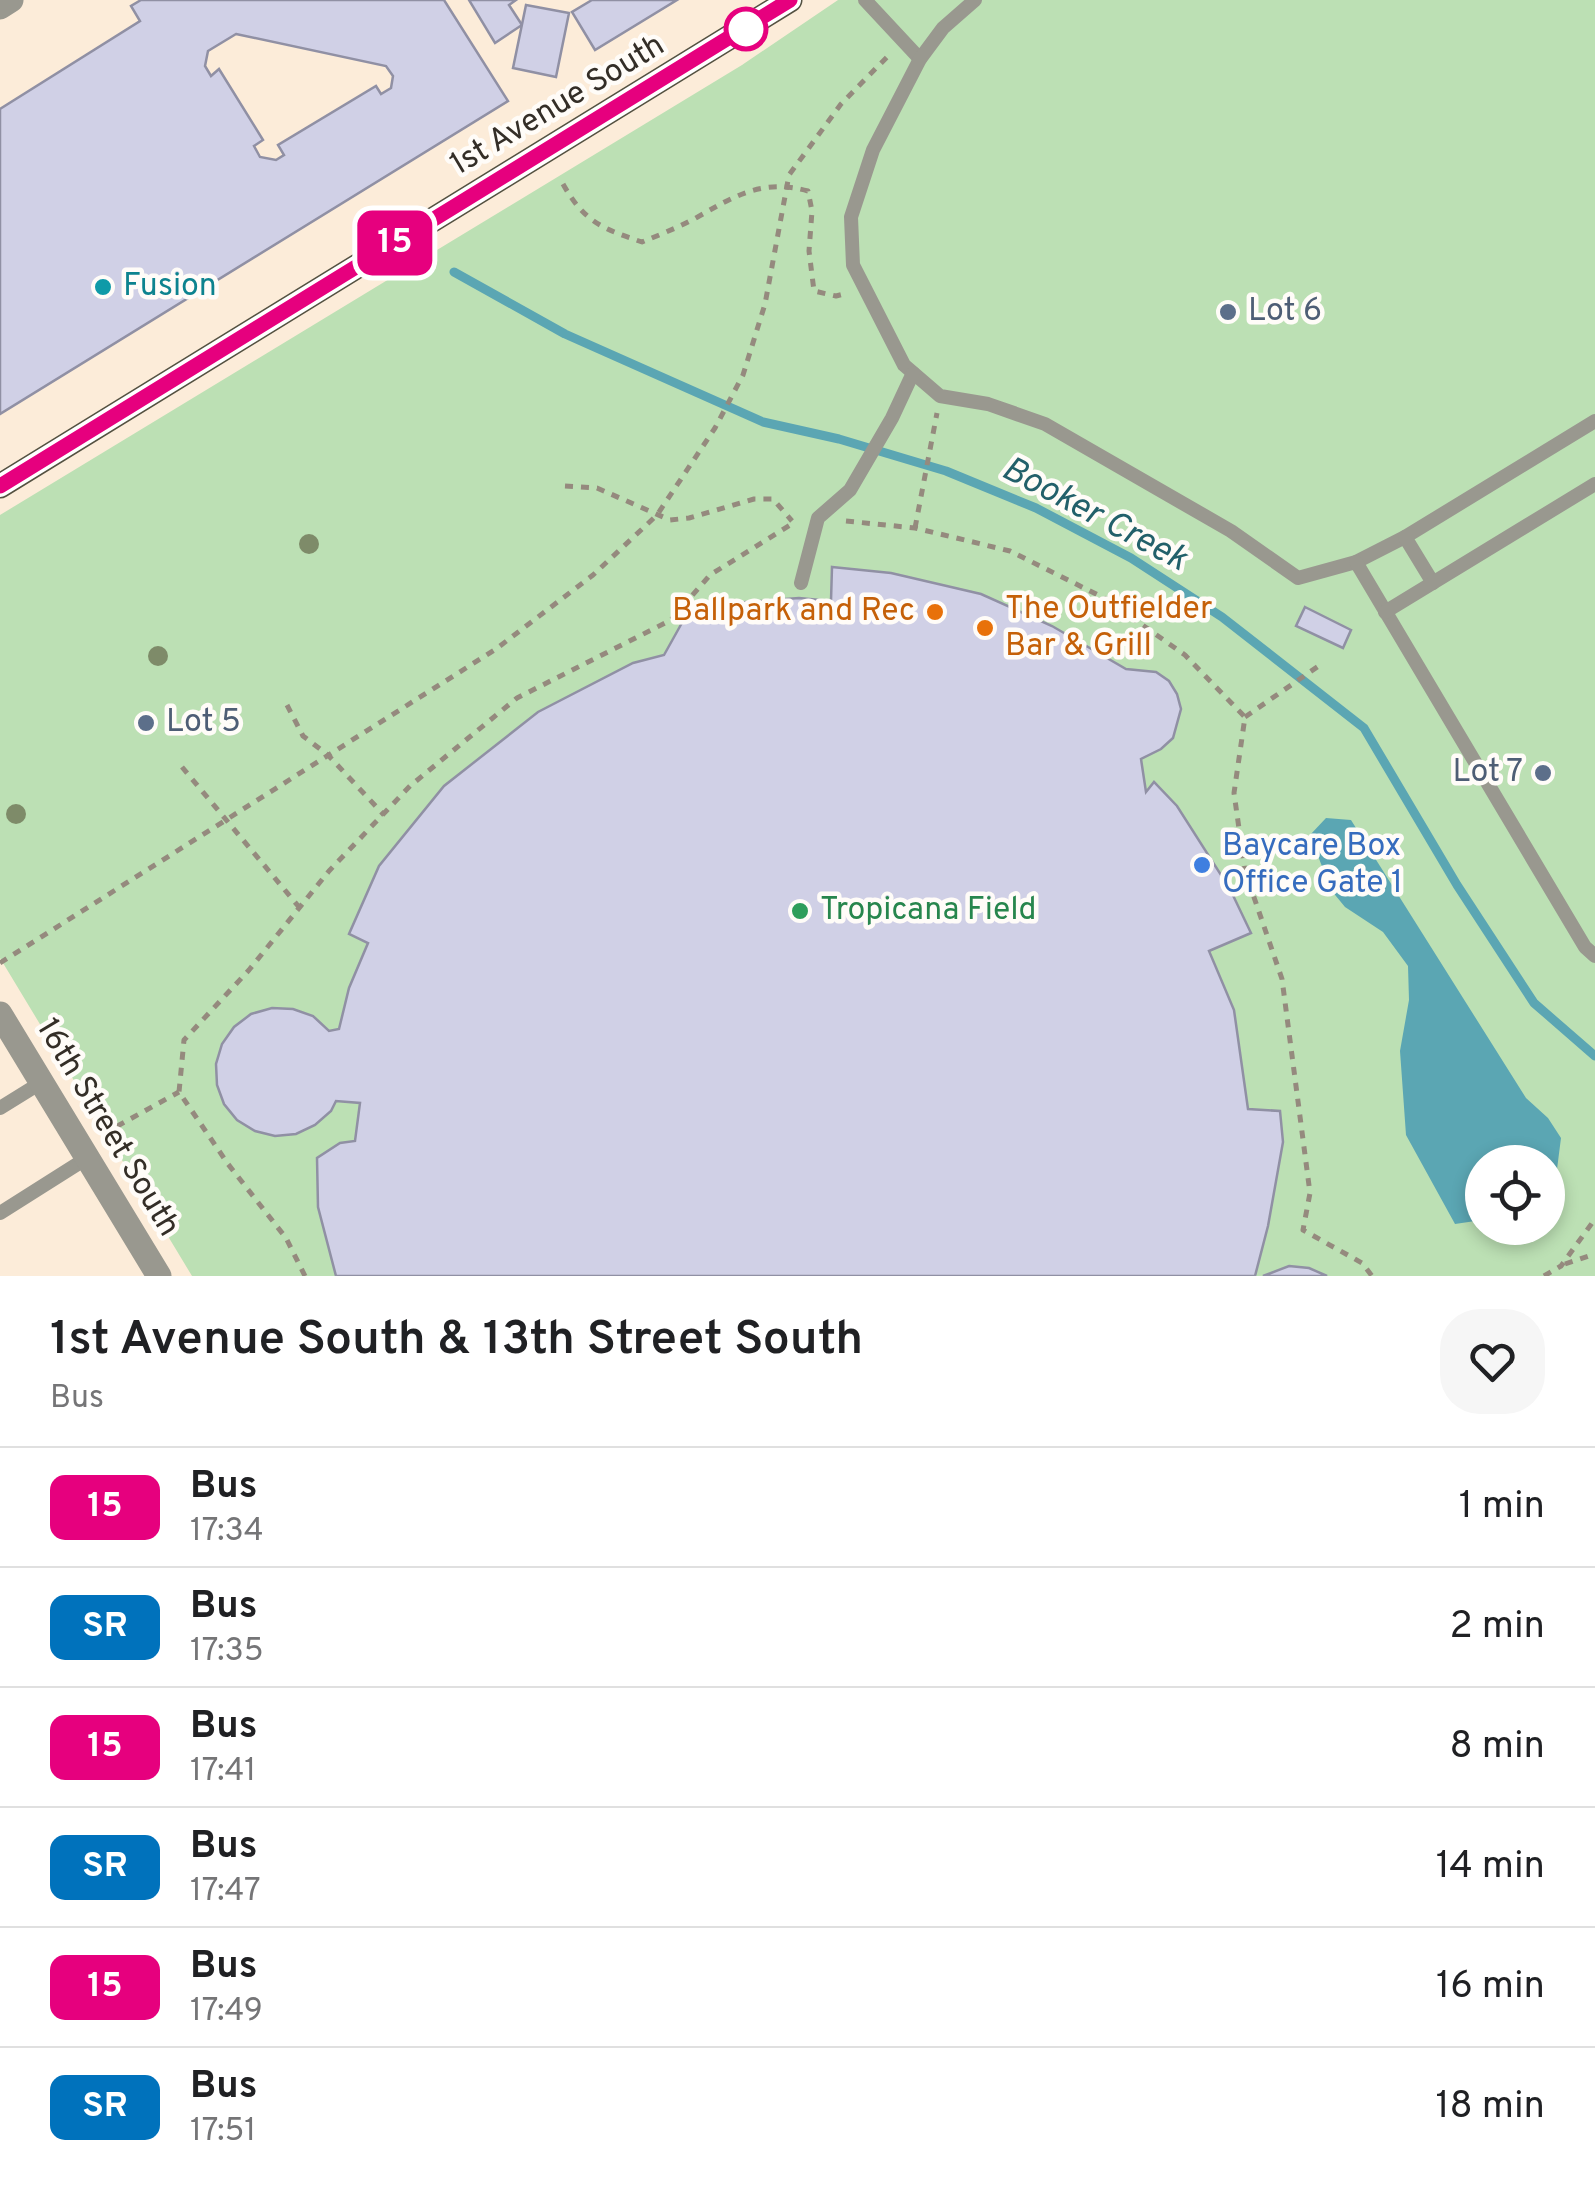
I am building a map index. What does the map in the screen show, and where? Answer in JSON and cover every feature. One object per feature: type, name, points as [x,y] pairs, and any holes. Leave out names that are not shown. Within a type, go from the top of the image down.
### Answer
[{"type":"main road","name":"1st Avenue South","points":[[0,486],[790,0]]},
{"type":"street","points":[[0,6],[11,0]]},
{"type":"street","name":"16th Street South","points":[[0,1014],[159,1276]]},
{"type":"lane","points":[[865,0],[920,59]]},
{"type":"lane","points":[[976,0],[943,28],[920,59],[874,150],[851,217],[853,265],[865,290],[904,366],[940,396],[988,404],[1045,424],[1231,531],[1298,578],[1356,562],[1406,537],[1595,420]]},
{"type":"lane","points":[[801,582],[818,518],[850,490],[913,374]]},
{"type":"lane","points":[[1385,612],[1595,484]]},
{"type":"lane","points":[[1406,537],[1433,583]]},
{"type":"lane","points":[[1356,562],[1585,948],[1595,956]]},
{"type":"lane","points":[[0,1108],[42,1082]]},
{"type":"lane","points":[[0,1213],[84,1152]]},
{"type":"path","points":[[0,963],[496,649],[593,575],[657,515],[715,428],[743,375],[766,304],[789,176],[841,104],[902,42]]},
{"type":"path","points":[[563,184],[575,206],[600,228],[642,242],[738,194],[787,185],[808,191],[814,291],[836,296],[865,290]]},
{"type":"path","points":[[915,528],[934,436]]},
{"type":"path","points":[[565,486],[598,488],[670,520],[773,498],[793,522]]},
{"type":"path","points":[[305,1276],[286,1238],[228,1164],[179,1092],[184,1040],[249,970],[329,871],[410,786],[517,698],[671,620],[710,575],[793,522],[818,518],[915,528],[1010,551],[1104,598],[1185,654],[1246,716]]},
{"type":"path","points":[[1320,665],[1246,716],[1234,793],[1245,871],[1282,979],[1310,1193],[1303,1230],[1362,1263],[1372,1276]]},
{"type":"path","points":[[287,706],[304,736],[328,755],[384,814]]},
{"type":"path","points":[[182,768],[300,908]]},
{"type":"path","points":[[84,1152],[179,1092]]},
{"type":"path","points":[[1544,1276],[1562,1266],[1595,1219]]},
{"type":"path","points":[[1562,1266],[1595,1254]]},
{"type":"green space","points":[[838,0],[1595,0],[1595,1276],[192,1276],[0,958],[0,515],[742,65]]},
{"type":"water","points":[[1326,818],[1351,820],[1526,1098],[1548,1118],[1561,1138],[1560,1145],[1465,1145],[1465,1223],[1455,1224],[1406,1135],[1400,1051],[1409,1000],[1408,966],[1383,932],[1345,907],[1331,890],[1310,835]]},
{"type":"building","name":"Fusion","points":[[141,0],[444,0],[508,101],[0,414],[0,109],[140,21],[131,6]],"holes":[[[236,34],[386,66],[393,76],[391,88],[381,94],[376,86],[278,145],[284,155],[276,160],[260,157],[254,146],[263,140],[219,69],[211,76],[205,66],[208,51]]]},
{"type":"building","points":[[469,0],[516,0],[509,5],[522,25],[495,43]]},
{"type":"building","points":[[592,0],[677,0],[595,50],[572,12]]},
{"type":"building","points":[[526,5],[569,13],[556,77],[513,68]]},
{"type":"building","name":"Tropicana Field","points":[[832,567],[891,573],[981,594],[1052,626],[1126,669],[1156,672],[1169,681],[1177,694],[1181,709],[1173,738],[1141,759],[1146,792],[1154,782],[1177,806],[1230,889],[1251,933],[1209,951],[1234,1010],[1248,1109],[1280,1111],[1283,1142],[1255,1276],[336,1276],[318,1207],[317,1158],[340,1143],[355,1141],[360,1103],[336,1101],[315,1125],[296,1134],[275,1136],[255,1131],[237,1120],[224,1104],[217,1085],[216,1064],[222,1044],[234,1027],[251,1014],[272,1008],[293,1009],[313,1016],[329,1031],[339,1029],[349,988],[368,943],[349,934],[379,866],[444,786],[538,712],[633,663],[664,655],[688,612],[734,603],[799,598],[831,601]]},
{"type":"building","points":[[1305,607],[1351,630],[1343,648],[1296,626]]},
{"type":"building","points":[[1289,1266],[1309,1268],[1327,1276],[1263,1276]]},
{"type":"waterway","name":"Booker Creek","points":[[454,272],[565,334],[763,422],[839,439],[946,471],[1036,508],[1131,558],[1222,617],[1364,728],[1457,885],[1534,1003],[1595,1056]]},
{"type":"bus line","name":"15","points":[[0,486],[790,0]]},
{"type":"place","name":"Fusion","points":[[103,287]]},
{"type":"place","name":"Lot 6","points":[[1228,312]]},
{"type":"place","name":"Ballpark and Rec","points":[[935,612]]},
{"type":"place","name":"The Outfielder Bar & Grill","points":[[985,628]]},
{"type":"place","name":"Lot 5","points":[[146,723]]},
{"type":"place","name":"Lot 7","points":[[1543,773]]},
{"type":"place","name":"Baycare Box Office Gate 1","points":[[1202,865]]},
{"type":"place","name":"Tropicana Field","points":[[800,911]]}]
